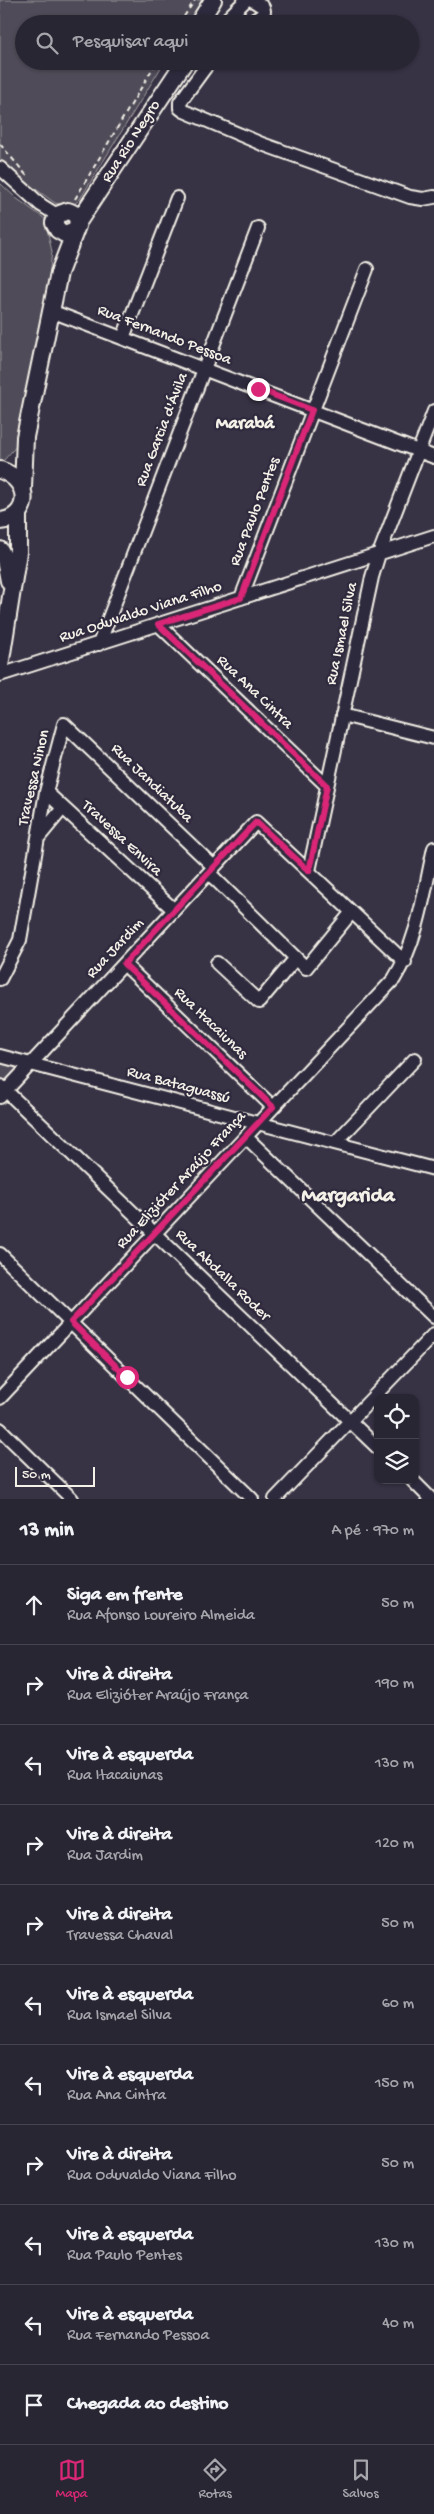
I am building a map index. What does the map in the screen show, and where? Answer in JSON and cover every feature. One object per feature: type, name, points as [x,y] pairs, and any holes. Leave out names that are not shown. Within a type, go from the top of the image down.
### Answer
[{"type":"main road","points":[[204,15],[213,0]]},
{"type":"main road","points":[[215,15],[224,0]]},
{"type":"main road","name":"Rua Rio Negro","points":[[69,218],[167,70]]},
{"type":"main road","name":"Rua Rio Negro","points":[[69,218],[178,70]]},
{"type":"main road","points":[[0,666],[2,642],[18,552],[18,513],[23,501],[25,437],[59,274],[56,248],[69,218]]},
{"type":"main road","points":[[0,469],[8,464],[25,437]]},
{"type":"main road","points":[[0,469],[13,474],[23,488]]},
{"type":"main road","points":[[0,521],[7,520],[18,513]]},
{"type":"main road","points":[[0,550],[5,560],[10,592]]},
{"type":"street","points":[[231,15],[246,0]]},
{"type":"street","points":[[252,0],[263,7],[263,15]]},
{"type":"street","points":[[203,70],[180,102],[180,108],[184,111],[262,144],[410,196],[423,199],[434,197]]},
{"type":"street","points":[[0,168],[41,205],[69,218]]},
{"type":"street","points":[[124,338],[177,198]]},
{"type":"street","name":"Rua Garcia d'Ávila","points":[[99,644],[258,228]]},
{"type":"street","name":"Rua Paulo Pentes","points":[[241,598],[366,269]]},
{"type":"street","name":"Rua Fernando Pessoa","points":[[51,311],[434,457]]},
{"type":"street","name":"Rua Ismael Silva","points":[[309,871],[379,554],[434,411]]},
{"type":"street","name":"Rua Oduvaldo Viana Filho","points":[[0,675],[434,536]]},
{"type":"street","name":"Rua Ana Cintra","points":[[158,624],[327,786]]},
{"type":"street","points":[[342,715],[434,738]]},
{"type":"street","name":"Travessa Ninon","points":[[0,978],[20,940],[46,792],[64,724]]},
{"type":"street","name":"Rua Jandiatuba","points":[[64,724],[212,870],[295,959],[306,968],[351,913]]},
{"type":"street","name":"Travessa Envira","points":[[46,792],[174,910]]},
{"type":"street","name":"Travessa Ninon","points":[[37,839],[63,808]]},
{"type":"street","name":"Rua Jardim","points":[[2,1091],[31,1064],[256,822],[309,871]]},
{"type":"street","name":"Rua Elizióter Araújo França","points":[[0,1398],[394,979],[405,962],[414,937],[434,848]]},
{"type":"street","points":[[309,871],[351,913],[405,962]]},
{"type":"street","points":[[216,963],[259,1002],[295,959]]},
{"type":"street","name":"Rua Itacaiunas","points":[[124,964],[273,1107]]},
{"type":"street","name":"Rua Bataguassú","points":[[0,1056],[434,1169]]},
{"type":"street","points":[[335,1143],[415,1059]]},
{"type":"street","name":"Rua Abdalla Roder","points":[[2,1091],[155,1234],[374,1444]]},
{"type":"street","points":[[246,1137],[434,1317]]},
{"type":"street","points":[[0,1254],[252,1499]]},
{"type":"street","points":[[275,1499],[434,1334]]},
{"type":"street","points":[[0,1429],[72,1499]]},
{"type":"street","points":[[416,1484],[431,1499]]},
{"type":"path","points":[[185,15],[195,0]]},
{"type":"path","points":[[69,218],[152,70]]},
{"type":"path","points":[[0,144],[29,178]]},
{"type":"shaded area","points":[[0,0],[204,0],[195,15],[15,15],[15,70],[159,70],[80,199],[71,207],[55,203],[0,163]]},
{"type":"shaded area","points":[[0,183],[16,198],[45,219],[52,252],[44,318],[19,443],[0,462]]},
{"type":"shaded area","points":[[0,1059],[24,1065],[4,1086],[0,1082]]},
{"type":"district","name":"Marabá","points":[[245,424]]},
{"type":"district","name":"Margarida","points":[[348,1197]]},
{"type":"route","points":[[127,1377],[71,1322],[273,1107],[124,964],[256,822],[309,871],[327,786],[158,624],[241,598],[312,410],[258,389]]}]
